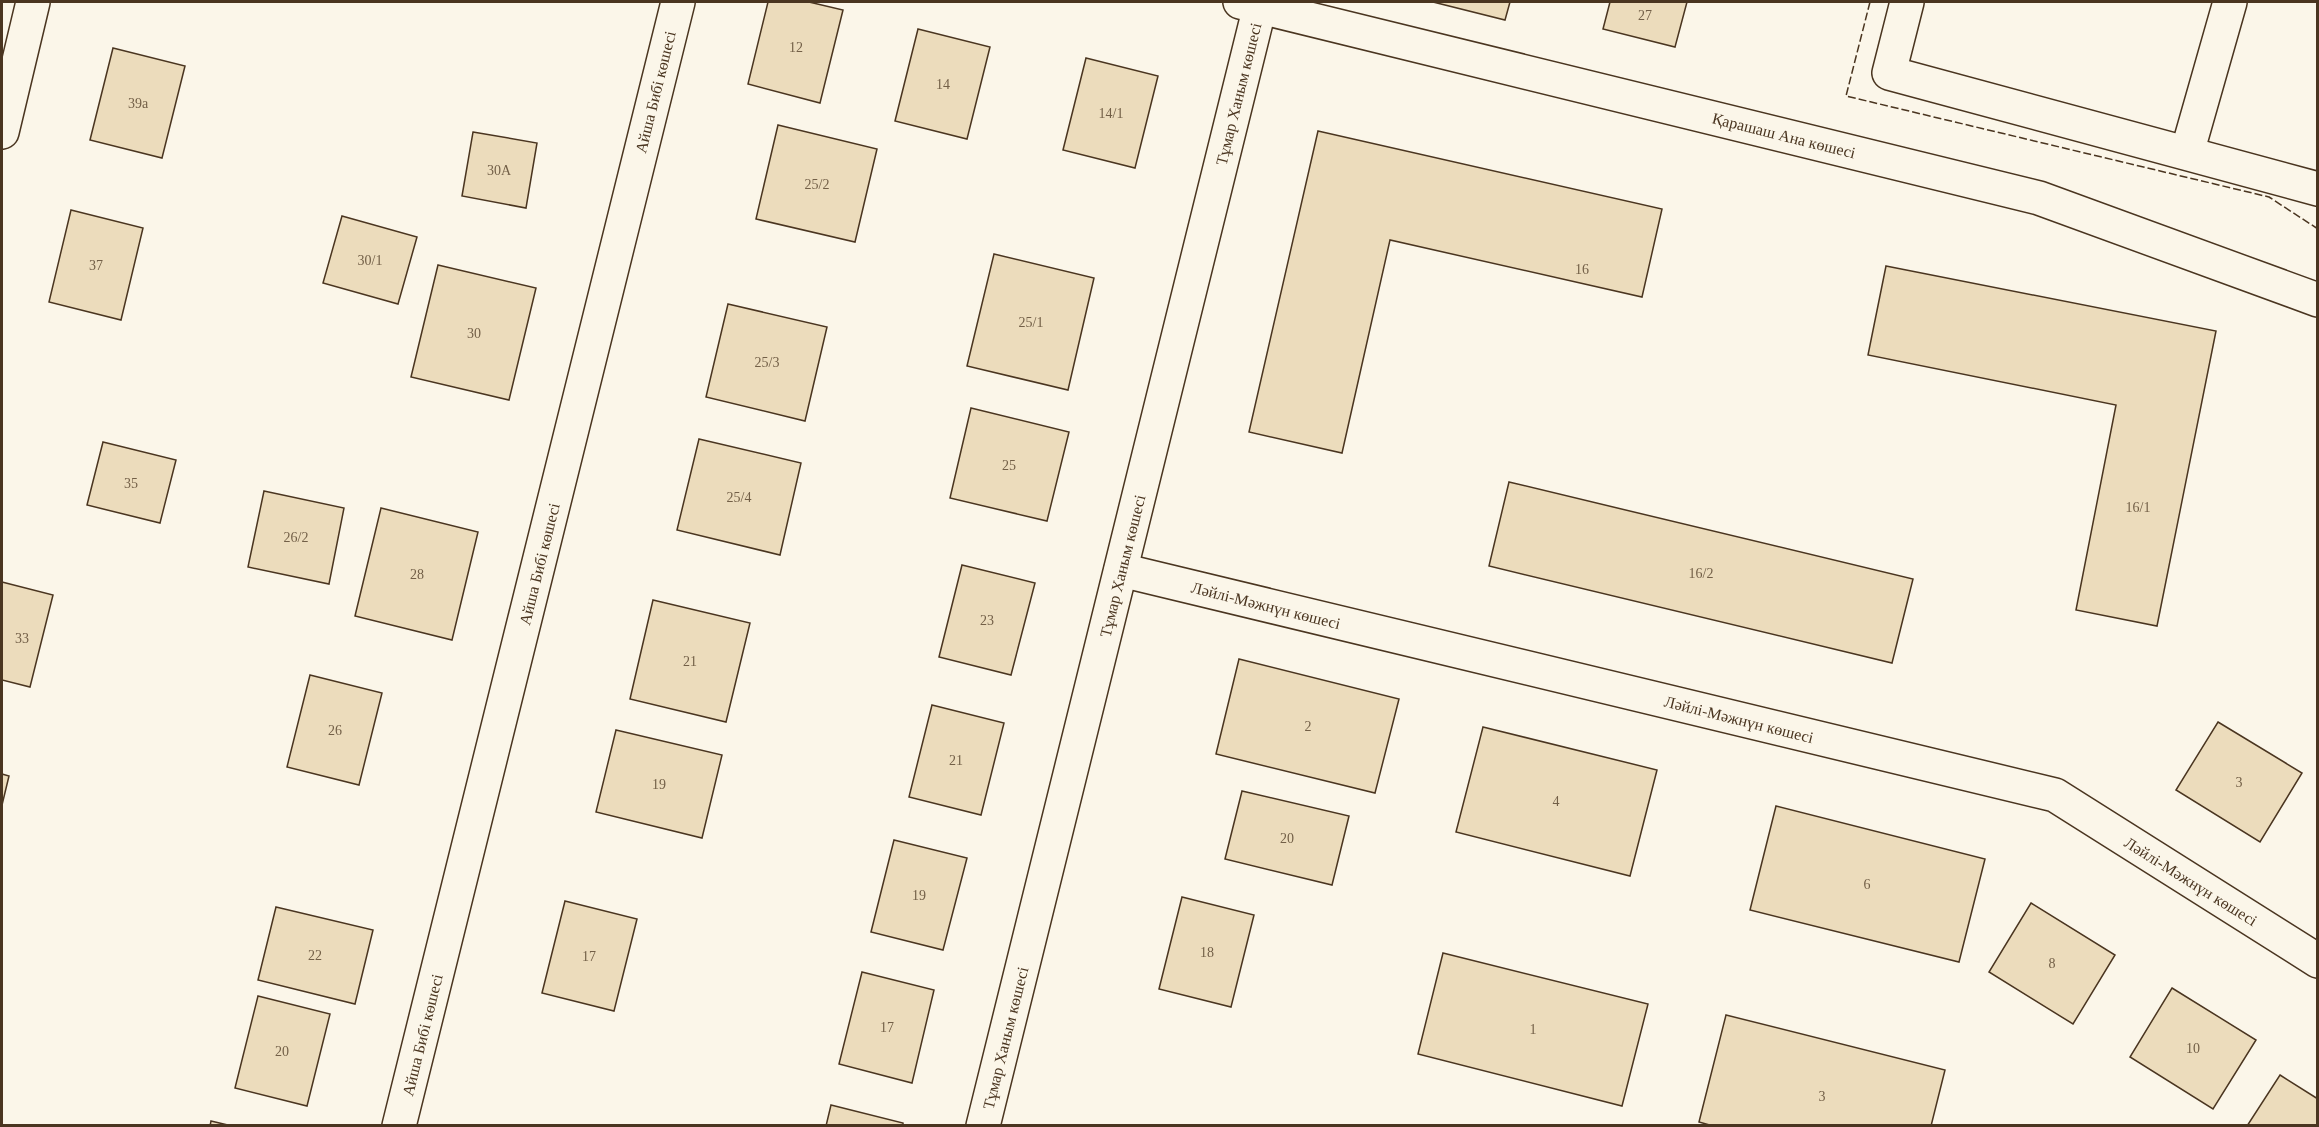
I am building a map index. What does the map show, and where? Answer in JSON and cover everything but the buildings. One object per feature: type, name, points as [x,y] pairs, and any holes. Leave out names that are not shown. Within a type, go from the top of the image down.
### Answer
[{"type":"street","points":[[2,132],[33,2]]},
{"type":"street","name":"Айша Бибі көшесі","points":[[399,1125],[678,2]]},
{"type":"street","points":[[1907,2],[1889,73],[2318,189]]},
{"type":"street","points":[[2187,153],[2230,2]]},
{"type":"street","name":"Қарашаш Ана көшесі","points":[[1254,3],[2039,198],[2318,300]]},
{"type":"street","name":"Тұмар Ханым көшесі","points":[[983,1125],[1121,570],[1254,3]]},
{"type":"street","name":"Ләйлі-Мәжнүн көшесі","points":[[1121,570],[2055,795],[2318,961]]},
{"type":"fence","points":[[1870,2],[1846,96],[2269,197],[2318,229]]}]
